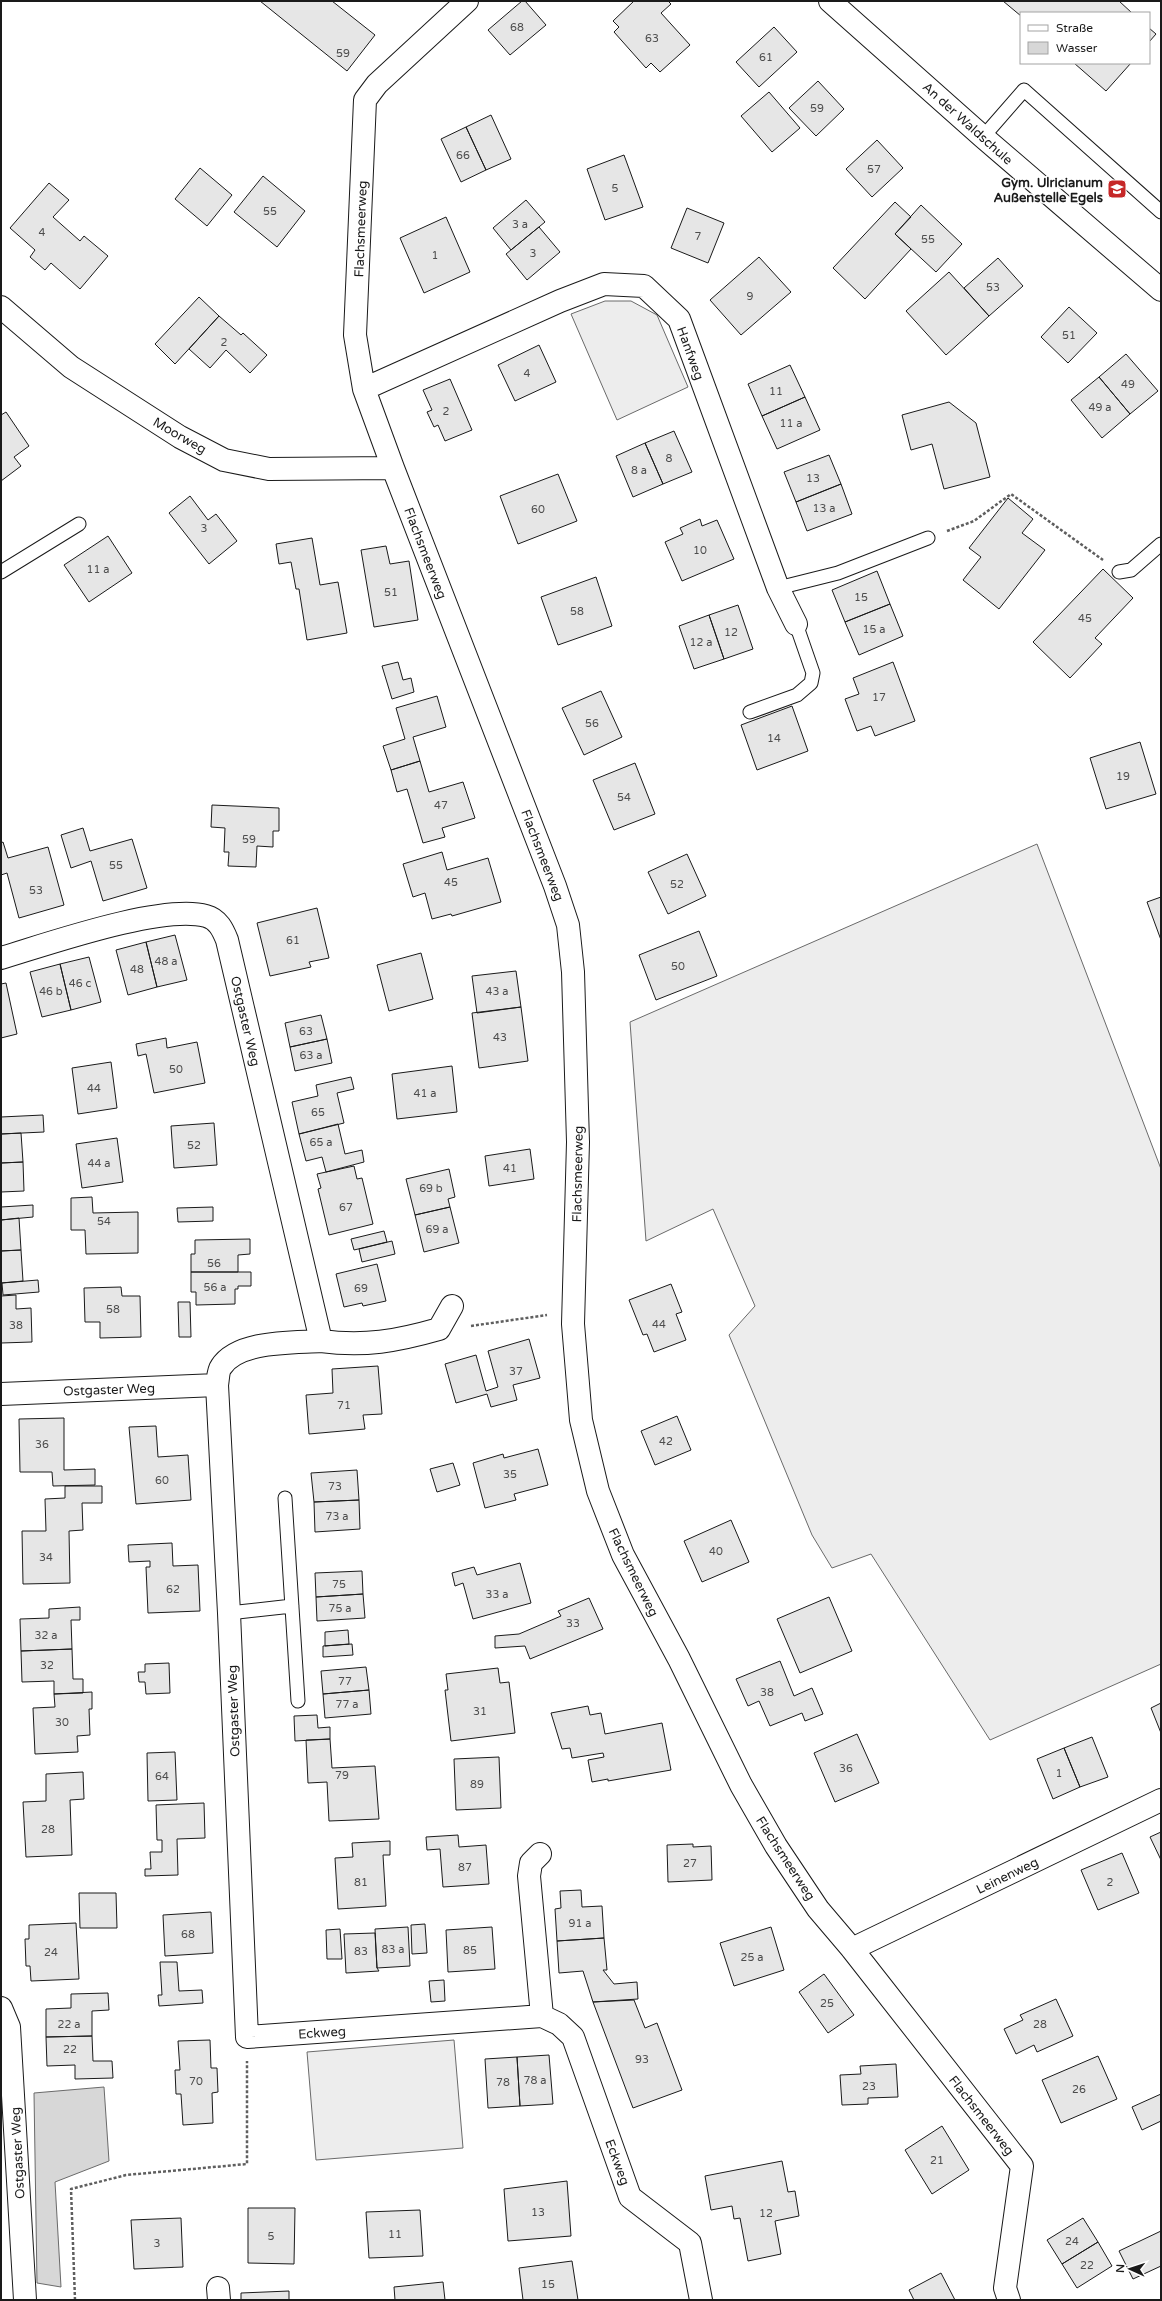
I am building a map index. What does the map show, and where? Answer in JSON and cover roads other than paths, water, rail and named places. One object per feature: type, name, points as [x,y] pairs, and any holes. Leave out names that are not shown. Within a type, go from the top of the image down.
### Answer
[{"type":"street","name":"Flachsmeerweg","points":[[467,1],[377,84],[365,100],[355,335],[364,390],[549,871],[568,925],[573,972],[578,1142],[574,1312],[581,1420],[598,1491],[623,1555],[679,1658],[740,1785],[776,1846],[818,1909],[852,1949],[1022,2166],[1005,2288],[1009,2300]]},
{"type":"street","name":"An der Waldschule","points":[[830,1],[983,137],[1161,290]]},
{"type":"street","name":"Hanfweg","points":[[364,390],[560,301],[604,284],[644,286],[679,319],[778,588],[796,624]]},
{"type":"street","name":"Moorweg","points":[[1,307],[71,367],[180,437],[224,460],[269,469],[393,468]]},
{"type":"street","name":"Ostgaster Weg","points":[[1,958],[134,920],[187,913],[208,916],[221,926],[229,948],[321,1341]]},
{"type":"street","name":"Ostgaster Weg","points":[[246,2037],[229,1613],[217,1385],[221,1367],[238,1352],[272,1344],[321,1341],[349,1345],[399,1340],[439,1329],[452,1306]]},
{"type":"street","name":"Ostgaster Weg","points":[[1,1394],[217,1385]]},
{"type":"street","name":"Leinenweg","points":[[852,1949],[1161,1800]]},
{"type":"street","points":[[540,1854],[531,1863],[529,1876],[542,2016]]},
{"type":"street","name":"Ostgaster Weg","points":[[1,2008],[9,2027],[25,2300]]},
{"type":"street","name":"Eckweg","points":[[246,2037],[542,2016],[559,2024],[573,2037],[630,2197],[690,2243],[701,2300]]},
{"type":"lane","points":[[983,137],[1024,90],[1161,212]]},
{"type":"lane","points":[[1,572],[79,524]]},
{"type":"lane","points":[[778,588],[838,573],[928,538]]},
{"type":"lane","points":[[1119,572],[1131,570],[1161,544]]},
{"type":"lane","points":[[750,712],[797,695],[812,683],[813,673],[796,624]]},
{"type":"lane","points":[[285,1498],[298,1701]]},
{"type":"lane","points":[[229,1613],[292,1606]]},
{"type":"water","points":[[104,2087],[109,2161],[55,2182],[61,2287],[37,2283],[34,2093]]},
{"type":"place","name":"Gym. Ulricianum Außenstelle Egels","points":[[1117,189]]}]
